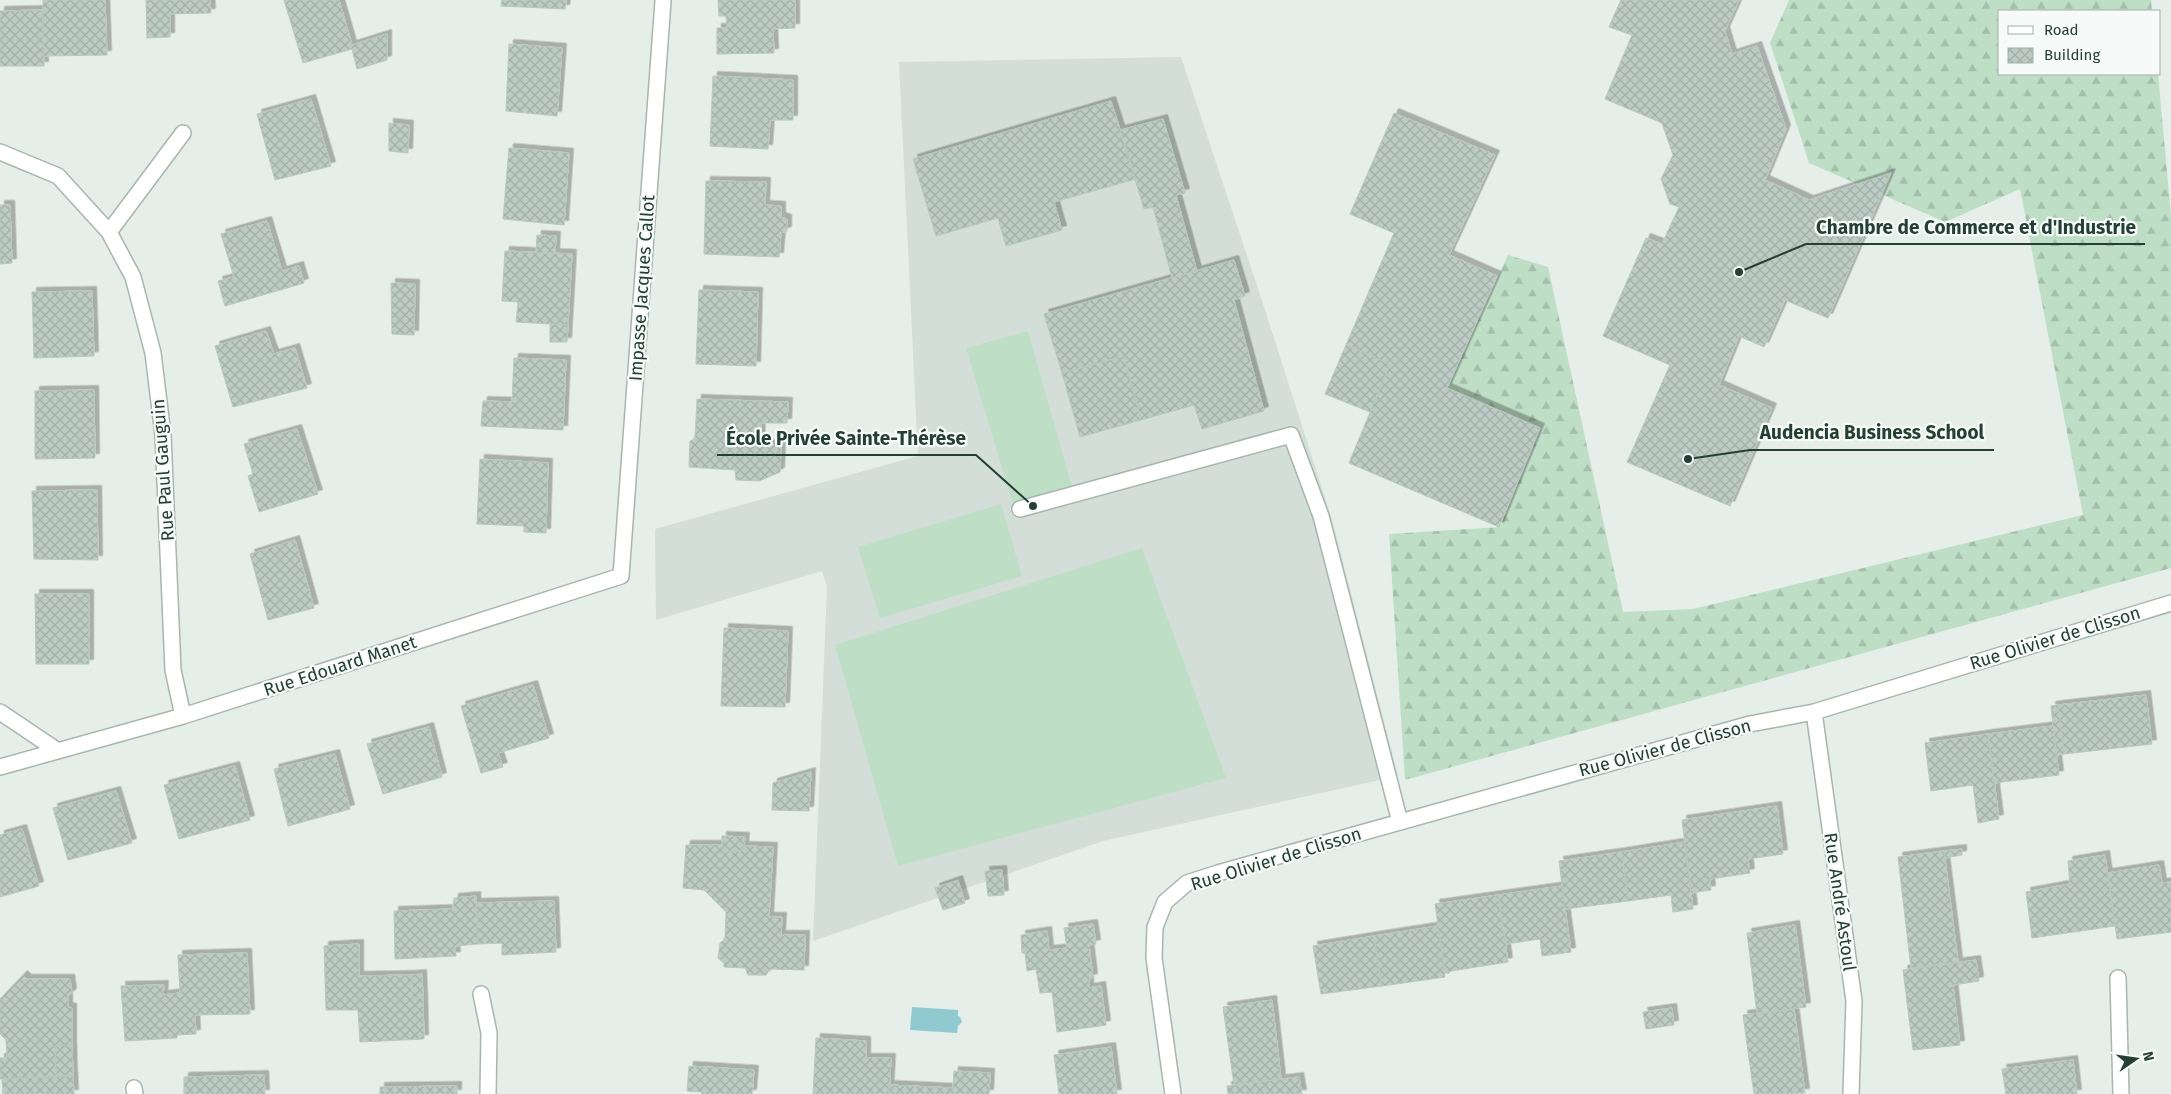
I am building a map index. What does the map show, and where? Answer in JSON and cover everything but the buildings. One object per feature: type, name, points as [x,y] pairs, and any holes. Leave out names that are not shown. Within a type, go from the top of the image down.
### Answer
[{"type":"street","name":"Impasse Jacques Callot","points":[[622,576],[663,1]]},
{"type":"street","points":[[109,232],[183,133]]},
{"type":"street","name":"Rue Paul Gauguin","points":[[0,152],[58,176],[109,232],[133,277],[153,353],[163,435],[173,670],[184,716]]},
{"type":"street","points":[[1020,509],[1290,435],[1321,516],[1400,822]]},
{"type":"street","name":"Rue Edouard Manet","points":[[0,767],[184,716],[622,576]]},
{"type":"street","name":"Rue Olivier de Clisson","points":[[1173,1094],[1154,958],[1154,927],[1165,902],[1187,883],[1750,724],[1814,712],[2171,603]]},
{"type":"street","points":[[0,712],[58,751]]},
{"type":"street","name":"Rue André Astoul","points":[[1814,712],[1854,1001],[1852,1094]]},
{"type":"street","points":[[2118,978],[2121,1094]]},
{"type":"street","points":[[481,994],[489,1033],[488,1094]]},
{"type":"shaded area","points":[[1181,57],[1333,523],[1398,776],[1103,841],[813,941],[827,587],[822,571],[656,620],[655,529],[918,456],[899,62]]},
{"type":"green space","points":[[1789,0],[2151,0],[2152,10],[1998,10],[1998,75],[2158,75],[2171,216],[2171,568],[1405,780],[1389,534],[1500,527],[1540,428],[1447,388],[1508,255],[1548,267],[1623,612],[1693,609],[2083,515],[2020,189],[1945,222],[1809,163],[1770,43]]},
{"type":"green space","points":[[1028,331],[1073,491],[1014,508],[966,348]]},
{"type":"green space","points":[[1001,504],[1022,576],[880,618],[858,547]]},
{"type":"green space","points":[[1142,548],[1226,778],[898,866],[835,645]]},
{"type":"water","points":[[912,1007],[958,1010],[958,1016],[962,1022],[958,1026],[957,1033],[910,1030]]},
{"type":"place","name":"Chambre de Commerce et d'Industrie","points":[[1739,272]]},
{"type":"place","name":"Audencia Business School","points":[[1688,459]]},
{"type":"place","name":"École Privée Sainte-Thérèse","points":[[1033,506]]}]
